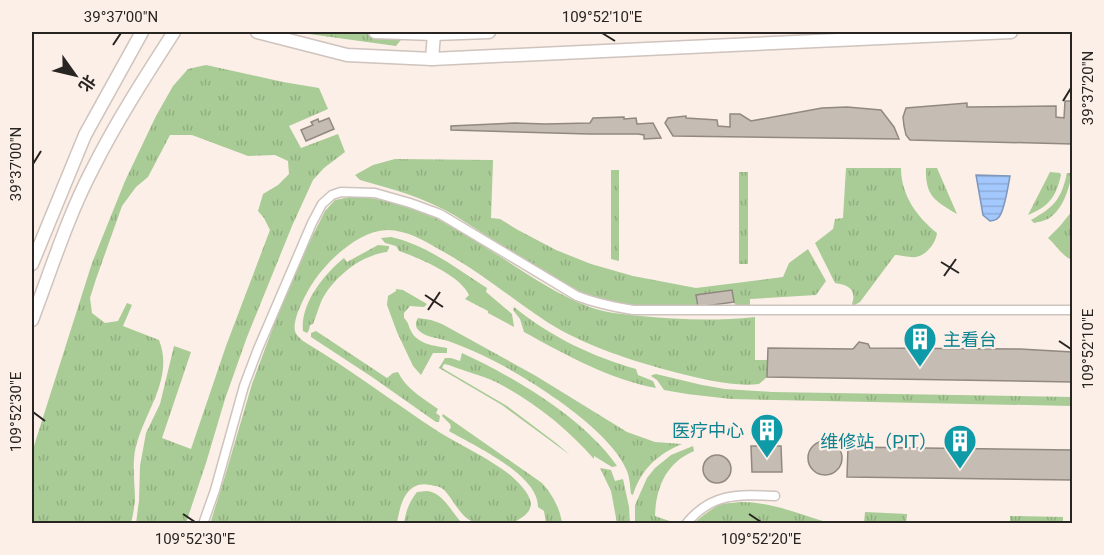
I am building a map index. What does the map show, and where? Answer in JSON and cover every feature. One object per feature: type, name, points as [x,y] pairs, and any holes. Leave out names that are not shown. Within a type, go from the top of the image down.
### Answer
[{"type":"street","points":[[32,264],[85,135],[142,32]]},
{"type":"street","points":[[32,320],[66,228],[91,172],[122,115],[174,32]]},
{"type":"street","points":[[257,32],[347,55],[432,59],[1011,32]]},
{"type":"street","points":[[375,32],[489,32]]},
{"type":"street","points":[[432,59],[434,33]]},
{"type":"street","points":[[203,524],[215,490],[244,386],[258,349],[317,213],[322,204],[332,195],[341,192],[375,193],[440,214],[577,296],[594,303],[617,308],[633,310],[1072,310]]},
{"type":"street","points":[[686,524],[696,511],[724,497],[732,495],[775,496]]},
{"type":"green space","points":[[304,32],[407,32],[396,46]]},
{"type":"green space","points":[[206,65],[319,88],[328,109],[289,126],[301,148],[338,134],[345,152],[313,180],[292,226],[247,337],[186,523],[136,523],[140,466],[146,433],[160,404],[174,346],[191,352],[162,438],[191,449],[226,346],[270,230],[258,211],[263,194],[278,185],[289,174],[288,161],[275,155],[248,156],[192,135],[170,135],[148,177],[136,187],[122,206],[90,298],[92,313],[105,323],[118,321],[127,303],[132,305],[123,326],[159,340],[163,356],[163,371],[159,386],[137,444],[134,459],[135,501],[131,523],[32,523],[32,452],[92,263],[125,181],[173,86],[188,69]]},
{"type":"green space","points":[[395,159],[493,160],[491,218],[500,219],[556,250],[591,264],[633,276],[696,288],[783,277],[789,263],[808,249],[826,281],[816,295],[750,299],[750,305],[737,307],[732,290],[696,296],[698,307],[640,306],[602,300],[576,290],[545,273],[443,209],[409,195],[360,180],[355,175],[373,165]]},
{"type":"green space","points":[[846,168],[901,168],[907,196],[917,213],[937,233],[927,252],[913,257],[895,255],[860,302],[853,306],[852,291],[844,285],[835,283],[815,243],[833,229],[835,219],[843,218]]},
{"type":"green space","points":[[926,168],[937,168],[957,214],[933,197],[927,185]]},
{"type":"green space","points":[[611,170],[619,170],[619,261],[611,259]]},
{"type":"green space","points":[[739,172],[748,172],[748,264],[739,264]]},
{"type":"green space","points":[[1050,172],[1061,175],[1054,195],[1042,208],[1028,215]]},
{"type":"green space","points":[[1067,173],[1072,173],[1067,192],[1058,210],[1048,219],[1034,223],[1031,220],[1051,207],[1059,196]]},
{"type":"green space","points":[[350,197],[383,200],[415,209],[473,239],[558,292],[593,308],[620,314],[670,318],[755,317],[755,360],[768,360],[767,377],[759,384],[718,382],[627,358],[562,331],[469,267],[422,240],[394,230],[376,232],[366,235],[336,255],[320,273],[308,291],[298,313],[296,334],[303,341],[439,432],[509,474],[528,495],[531,503],[529,511],[513,522],[478,523],[462,514],[443,489],[422,484],[415,486],[406,495],[397,523],[210,524],[252,384],[304,253],[325,211],[335,200]]},
{"type":"green space","points":[[1072,211],[1072,260],[1048,238]]},
{"type":"green space","points":[[391,237],[429,252],[487,288],[486,292],[512,314],[514,327],[465,299],[469,295],[448,274],[399,251],[396,246],[385,243],[381,238]]},
{"type":"green space","points":[[378,245],[389,246],[387,252],[367,258],[340,276],[326,293],[307,333],[303,331],[305,310],[321,281],[344,258],[347,262]]},
{"type":"green space","points":[[396,289],[403,290],[427,304],[424,307],[410,306],[404,313],[404,318],[417,339],[427,344],[447,348],[447,353],[433,353],[421,375],[413,366],[387,305],[388,296]]},
{"type":"green space","points":[[514,307],[542,328],[572,344],[636,369],[638,375],[653,381],[656,388],[621,379],[524,332],[520,319],[513,310]]},
{"type":"green space","points":[[418,318],[442,324],[536,376],[627,432],[655,442],[682,444],[658,458],[646,470],[633,495],[627,471],[618,455],[585,421],[520,375],[461,346],[422,333],[416,327]]},
{"type":"green space","points":[[316,331],[387,378],[398,372],[410,388],[438,409],[436,413],[440,416],[439,422],[311,337],[311,333]]},
{"type":"green space","points":[[462,353],[504,374],[547,400],[586,431],[617,466],[612,467],[594,456],[594,459],[549,416],[510,389],[449,365],[444,364],[442,368],[507,406],[570,455],[502,405],[439,368],[445,358],[460,361]]},
{"type":"green space","points":[[656,374],[725,389],[772,392],[1072,397],[1072,406],[731,399],[664,390],[651,376]]},
{"type":"green space","points":[[443,414],[542,483],[555,502],[562,523],[546,523],[544,511],[538,507],[535,495],[528,483],[503,462],[449,431],[450,424],[442,416]]},
{"type":"green space","points":[[693,446],[694,451],[676,462],[660,486],[655,516],[675,523],[635,523],[635,505],[647,478],[671,455]]},
{"type":"green space","points":[[600,468],[611,470],[615,481],[623,479],[630,523],[617,523],[611,491]]},
{"type":"green space","points":[[427,491],[443,499],[462,523],[404,523],[408,507],[414,496],[417,492]]},
{"type":"green space","points":[[741,502],[775,507],[830,523],[694,523],[720,504]]},
{"type":"green space","points":[[865,512],[907,514],[906,523],[864,523]]},
{"type":"green space","points":[[1010,516],[1063,517],[1063,523],[1010,523]]},
{"type":"water","points":[[976,175],[1010,176],[1003,209],[996,220],[990,221],[983,215]]},
{"type":"building","points":[[1065,101],[1072,101],[1072,144],[910,140],[904,126],[903,117],[906,108],[967,103],[967,107],[1056,106],[1056,117],[1064,118]]},
{"type":"building","points":[[847,107],[881,110],[894,127],[899,139],[673,136],[665,123],[668,118],[686,116],[686,118],[717,120],[718,126],[730,127],[730,114],[740,114],[751,121],[822,108]]},
{"type":"building","points":[[624,117],[624,119],[636,118],[637,124],[653,123],[661,138],[644,139],[644,135],[638,134],[451,130],[451,126],[590,123],[593,118]]},
{"type":"building","points":[[329,118],[334,129],[306,141],[301,130],[313,125],[311,122],[318,119],[319,122]]},
{"type":"building","points":[[732,290],[734,302],[698,307],[696,295]]},
{"type":"building","name":"主看台","points":[[859,342],[868,344],[870,348],[1020,349],[1072,352],[1072,382],[767,377],[768,348],[853,349]]},
{"type":"building","points":[[825,441],[837,446],[842,458],[837,470],[825,475],[813,470],[808,458],[813,446]]},
{"type":"building","name":"医疗中心","points":[[751,446],[781,446],[782,472],[752,472]]},
{"type":"building","name":"维修站（PIT）","points":[[848,447],[1072,450],[1072,480],[847,477]]},
{"type":"building","points":[[717,455],[727,459],[731,469],[727,479],[717,483],[707,479],[703,469],[707,459]]},
{"type":"place","name":"主看台","points":[[920,368]]},
{"type":"place","name":"医疗中心","points":[[767,459]]},
{"type":"place","name":"维修站（PIT）","points":[[960,470]]}]
